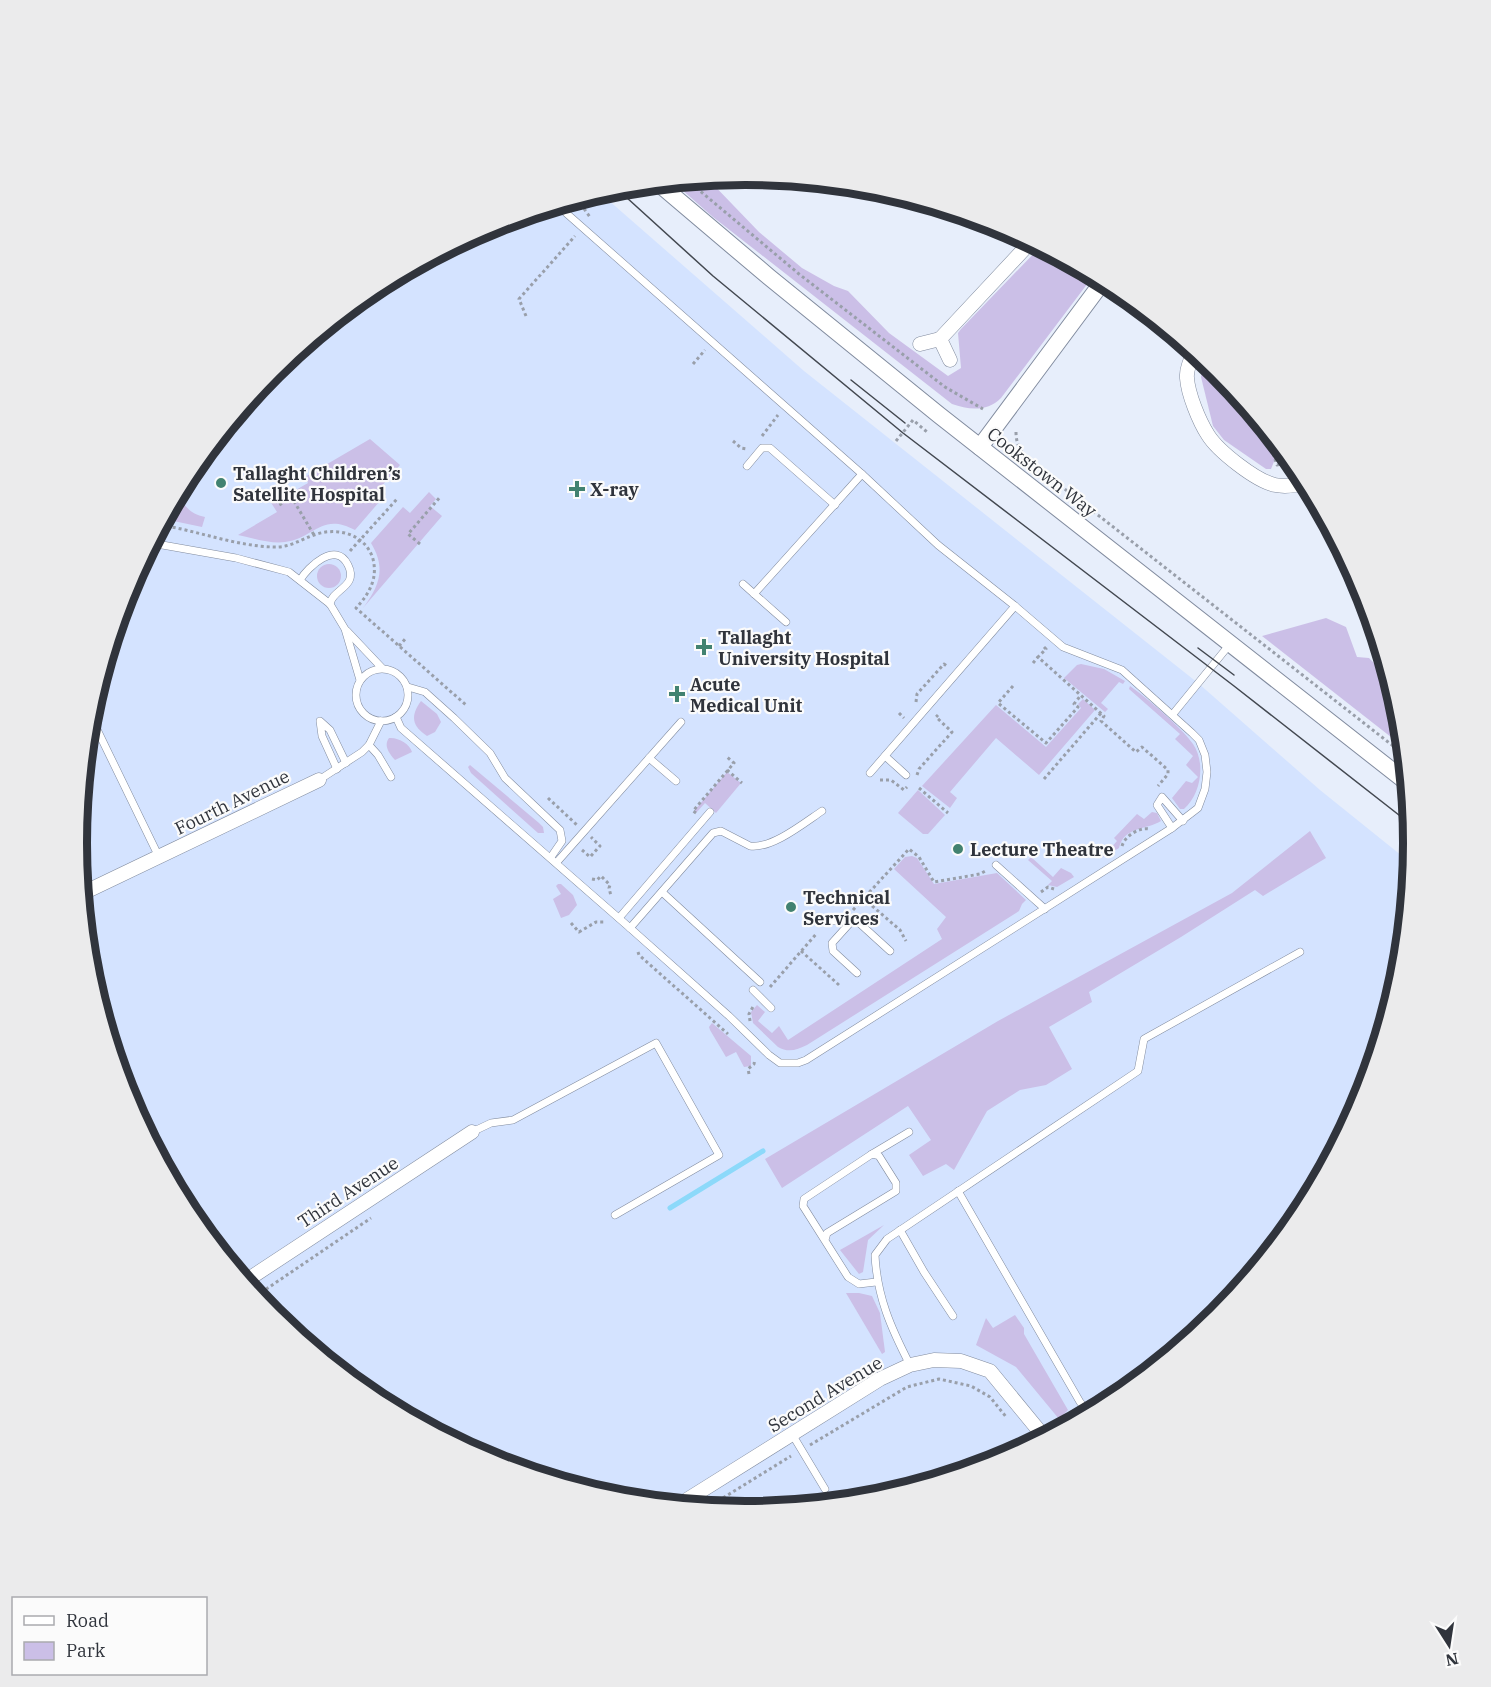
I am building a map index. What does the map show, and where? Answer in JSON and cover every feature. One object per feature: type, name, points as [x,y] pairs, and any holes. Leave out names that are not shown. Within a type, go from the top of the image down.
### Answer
[{"type":"street","name":"Cookstown Way","points":[[666,190],[768,277],[980,447],[1400,777]]},
{"type":"street","points":[[920,345],[940,339],[1025,248]]},
{"type":"street","points":[[980,447],[1098,288]]},
{"type":"street","points":[[940,339],[950,360]]},
{"type":"street","points":[[1191,359],[1187,378],[1196,409],[1209,436],[1239,465],[1260,478],[1275,485],[1297,485]]},
{"type":"street","name":"Fourth Avenue","points":[[88,890],[319,780]]},
{"type":"street","name":"Third Avenue","points":[[250,1278],[472,1132]]},
{"type":"street","name":"Second Avenue","points":[[688,1499],[880,1379],[910,1365],[934,1360],[962,1361],[990,1371],[1040,1432]]},
{"type":"lane","points":[[396,717],[401,728],[554,860],[780,1063],[798,1063],[806,1060],[1172,828],[1198,808],[1205,789],[1207,772],[1205,755],[1199,740],[1173,714],[1122,670],[1062,648],[1015,606],[938,545],[862,474],[563,211]]},
{"type":"lane","points":[[747,466],[762,448],[770,448],[835,505]]},
{"type":"lane","points":[[754,594],[862,474]]},
{"type":"lane","points":[[159,544],[289,572],[330,604],[345,629],[382,668]]},
{"type":"lane","points":[[300,580],[307,569],[326,556],[337,556],[343,559],[348,564],[350,578],[347,586],[332,597],[330,604]]},
{"type":"lane","points":[[743,584],[786,622]]},
{"type":"lane","points":[[870,773],[1015,606]]},
{"type":"lane","points":[[345,629],[360,680]]},
{"type":"lane","points":[[1173,714],[1230,644]]},
{"type":"lane","points":[[408,687],[408,703],[404,710],[396,717],[381,721],[364,714],[356,698],[356,689],[360,680],[374,669],[382,668],[398,673],[408,687],[425,693],[490,753],[505,778],[560,830],[562,841],[554,860]]},
{"type":"lane","points":[[337,769],[321,736],[321,721],[330,730],[346,763]]},
{"type":"lane","name":"Fourth Avenue","points":[[319,780],[358,756],[369,746],[381,721]]},
{"type":"lane","points":[[554,860],[584,831],[681,722]]},
{"type":"lane","points":[[97,731],[159,857]]},
{"type":"lane","points":[[369,746],[378,755],[391,777]]},
{"type":"lane","points":[[885,756],[906,775]]},
{"type":"lane","points":[[649,758],[676,781]]},
{"type":"lane","points":[[1172,828],[1157,806],[1162,797],[1182,821]]},
{"type":"lane","points":[[630,928],[713,833],[721,831],[729,833],[755,847],[780,838],[822,811]]},
{"type":"lane","points":[[619,918],[710,812]]},
{"type":"lane","points":[[996,865],[1045,909]]},
{"type":"lane","points":[[662,892],[760,982]]},
{"type":"lane","points":[[817,921],[855,921],[862,924],[890,951]]},
{"type":"lane","points":[[855,921],[850,923],[831,947],[856,973]]},
{"type":"lane","points":[[910,1365],[893,1332],[876,1282],[875,1255],[887,1239],[1138,1071],[1144,1039],[1300,952]]},
{"type":"lane","points":[[753,990],[771,1008]]},
{"type":"lane","points":[[472,1132],[491,1123],[513,1120],[656,1043],[719,1155],[615,1215]]},
{"type":"lane","points":[[876,1282],[860,1284],[848,1277],[803,1206],[804,1199],[909,1132]]},
{"type":"lane","points":[[825,1240],[827,1233],[896,1191],[896,1183],[879,1156],[872,1154]]},
{"type":"lane","points":[[958,1191],[1085,1408]]},
{"type":"lane","points":[[900,1230],[953,1316]]},
{"type":"lane","points":[[792,1434],[825,1489]]},
{"type":"lane","points":[[699,1492],[704,1501]]},
{"type":"path","points":[[695,187],[790,267],[954,394],[983,409]]},
{"type":"path","points":[[582,206],[590,217],[587,223]]},
{"type":"path","points":[[526,316],[519,299],[578,232]]},
{"type":"path","points":[[693,364],[712,342]]},
{"type":"path","points":[[760,439],[786,407]]},
{"type":"path","points":[[896,441],[913,420],[927,432]]},
{"type":"path","points":[[1016,432],[1016,441],[1022,453],[1034,465],[1396,749]]},
{"type":"path","points":[[733,441],[741,448],[754,448]]},
{"type":"path","points":[[1270,445],[1276,465],[1282,463]]},
{"type":"path","points":[[273,495],[279,506],[292,498],[314,535]]},
{"type":"path","points":[[420,544],[408,534],[441,496]]},
{"type":"path","points":[[343,559],[397,499]]},
{"type":"path","points":[[399,646],[406,638]]},
{"type":"path","points":[[1033,663],[1046,649],[1039,643]]},
{"type":"path","points":[[1038,657],[1101,713],[1104,716],[1101,721],[1136,752],[1142,747],[1168,770],[1168,774],[1156,788]]},
{"type":"path","points":[[916,703],[917,694],[944,664],[956,675]]},
{"type":"path","points":[[1013,686],[998,703],[1046,743],[1078,707],[1074,704],[1082,695]]},
{"type":"path","points":[[916,777],[919,769],[952,732],[936,717],[943,709]]},
{"type":"path","points":[[901,720],[910,710]]},
{"type":"path","points":[[1044,779],[1101,713]]},
{"type":"path","points":[[703,819],[693,811],[734,763],[727,757]]},
{"type":"path","points":[[727,770],[742,783]]},
{"type":"path","points":[[870,773],[880,781],[891,780],[904,790],[910,784]]},
{"type":"path","points":[[919,788],[948,813]]},
{"type":"path","points":[[548,798],[600,846],[590,857],[579,847]]},
{"type":"path","points":[[1120,849],[1124,840],[1139,830],[1152,829],[1167,820]]},
{"type":"path","points":[[753,1026],[749,1014],[751,1008],[801,951],[833,915],[848,914],[909,849],[919,856],[934,882],[980,873],[996,865]]},
{"type":"path","points":[[586,875],[593,881],[601,876],[610,885],[609,892],[615,899]]},
{"type":"path","points":[[1032,898],[1048,887],[1059,888]]},
{"type":"path","points":[[863,898],[900,930],[906,941]]},
{"type":"path","points":[[571,923],[579,932],[596,922],[602,921],[611,925]]},
{"type":"path","points":[[637,951],[639,956],[732,1036]]},
{"type":"path","points":[[801,951],[839,985]]},
{"type":"path","points":[[748,1074],[748,1069],[756,1062],[753,1056]]},
{"type":"path","points":[[263,1291],[379,1213]]},
{"type":"path","points":[[719,1501],[907,1387],[939,1379],[971,1386],[990,1396],[1007,1418]]},
{"type":"shaded area","points":[[608,200],[804,371],[1198,683],[1320,790],[1404,857],[1403,887],[1391,972],[1382,1014],[1354,1095],[1316,1173],[1268,1244],[1241,1278],[1180,1339],[1111,1391],[1075,1414],[997,1452],[916,1480],[874,1489],[789,1501],[702,1501],[660,1496],[575,1480],[534,1467],[494,1452],[416,1414],[345,1366],[311,1339],[250,1278],[223,1244],[175,1173],[155,1135],[137,1095],[109,1014],[100,972],[88,887],[88,800],[100,715],[109,673],[137,592],[155,552],[175,514],[223,443],[250,409],[311,348],[380,296],[416,273],[494,235],[575,207]]},
{"type":"green space","points":[[714,186],[759,232],[802,268],[848,291],[889,333],[948,376],[961,368],[958,333],[1035,252],[1089,282],[996,403],[984,408],[958,406],[952,404],[713,217],[680,189]]},
{"type":"green space","points":[[1203,370],[1241,409],[1268,443],[1277,455],[1271,469],[1266,469],[1224,440],[1213,426],[1201,377]]},
{"type":"green space","points":[[370,439],[400,465],[380,488],[386,494],[355,530],[343,525],[326,525],[295,540],[285,542],[238,535],[277,512],[268,498],[284,489],[287,495],[308,483],[305,477]]},
{"type":"green space","points":[[429,492],[436,499],[430,506],[442,516],[363,608],[374,592],[380,568],[371,543],[403,507],[410,513]]},
{"type":"green space","points":[[183,502],[195,514],[205,517],[202,527],[172,521]]},
{"type":"green space","points":[[329,564],[338,567],[341,576],[338,585],[329,588],[320,585],[317,576],[320,567]]},
{"type":"green space","points":[[1326,618],[1346,627],[1357,657],[1369,658],[1375,664],[1379,663],[1395,740],[1262,636]]},
{"type":"green space","points":[[1081,664],[1104,669],[1125,681],[1123,684],[1119,682],[1101,703],[1108,709],[1105,712],[1064,678]]},
{"type":"green space","points":[[1130,686],[1172,721],[1188,737],[1197,752],[1200,769],[1198,787],[1190,803],[1184,809],[1180,809],[1172,798],[1186,781],[1192,783],[1198,777],[1186,765],[1193,756],[1175,739],[1180,734],[1129,689]]},
{"type":"green space","points":[[1083,699],[1095,710],[1039,775],[996,738],[950,792],[957,798],[950,808],[922,786],[996,705],[1046,747],[1081,708],[1078,704]]},
{"type":"green space","points":[[421,701],[437,714],[441,722],[435,732],[427,736],[418,728],[414,720],[415,711]]},
{"type":"green space","points":[[389,738],[403,742],[412,752],[395,760],[387,747]]},
{"type":"green space","points":[[470,765],[539,823],[544,833],[538,833],[471,773],[468,767]]},
{"type":"green space","points":[[727,772],[741,783],[716,813],[705,803],[696,813],[694,811]]},
{"type":"green space","points":[[918,790],[945,815],[928,834],[923,834],[898,813]]},
{"type":"green space","points":[[1152,812],[1157,813],[1161,821],[1131,832],[1119,848],[1102,858],[1117,841],[1114,838],[1137,814],[1144,819]]},
{"type":"green space","points":[[1310,831],[1326,858],[1263,896],[1255,890],[1089,992],[1092,1002],[1049,1027],[1072,1069],[1046,1085],[1020,1090],[987,1111],[954,1170],[946,1164],[923,1176],[909,1155],[931,1140],[908,1106],[782,1188],[765,1159],[998,1021],[1232,893]]},
{"type":"green space","points":[[905,857],[917,858],[934,884],[997,873],[1026,900],[1019,911],[807,1045],[792,1050],[778,1047],[753,1023],[751,1012],[757,1005],[765,1012],[758,1021],[772,1033],[779,1026],[788,1040],[942,939],[937,929],[946,917],[894,869]]},
{"type":"green space","points":[[1031,857],[1053,877],[1061,868],[1074,877],[1057,887],[1048,885],[1052,881],[1028,860]]},
{"type":"green space","points":[[558,884],[573,895],[577,905],[569,915],[561,918],[553,899],[561,894],[556,886]]},
{"type":"green space","points":[[712,1023],[751,1056],[751,1066],[744,1067],[736,1052],[726,1057],[710,1030]]},
{"type":"green space","points":[[884,1225],[868,1240],[863,1272],[859,1274],[840,1250]]},
{"type":"green space","points":[[846,1293],[872,1296],[880,1313],[885,1352],[882,1354]]},
{"type":"green space","points":[[1015,1315],[1068,1410],[1059,1419],[1016,1367],[976,1345],[986,1318],[993,1328]]},
{"type":"waterway","points":[[670,1208],[763,1151]]},
{"type":"tram line","points":[[626,197],[713,276],[903,433],[1403,819]]},
{"type":"tram line","points":[[851,380],[905,423]]},
{"type":"tram line","points":[[1198,648],[1234,675]]},
{"type":"place","name":"Tallaght Children’s Satellite Hospital","points":[[221,483]]},
{"type":"place","name":"X-ray","points":[[577,489]]},
{"type":"place","name":"Tallaght University Hospital","points":[[704,647]]},
{"type":"place","name":"Acute Medical Unit","points":[[677,694]]},
{"type":"place","name":"Lecture Theatre","points":[[958,849]]},
{"type":"place","name":"Technical Services","points":[[791,907]]}]
